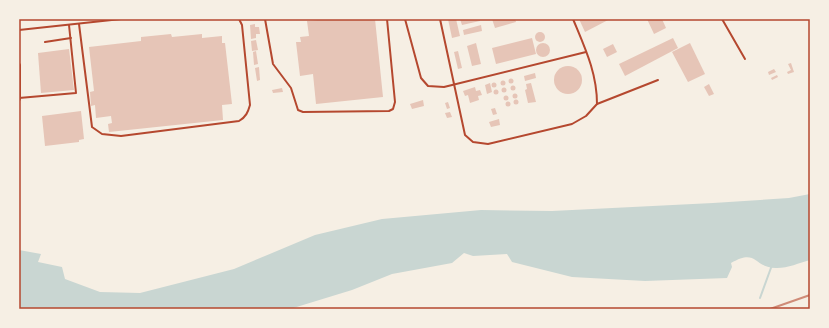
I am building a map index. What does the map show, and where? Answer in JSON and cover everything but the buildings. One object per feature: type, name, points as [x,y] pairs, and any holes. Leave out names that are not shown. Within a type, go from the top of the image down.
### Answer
[{"type":"street","points":[[19,65],[19,99]]},
{"type":"lane","points":[[19,30],[79,24],[94,20],[121,19]]},
{"type":"lane","points":[[79,24],[92,127],[102,134],[121,136],[239,121],[243,119],[250,105],[242,25],[239,19]]},
{"type":"lane","points":[[265,19],[273,64],[292,88],[298,110],[303,112],[389,111],[393,109],[395,102],[387,19]]},
{"type":"lane","points":[[405,19],[423,82],[428,86],[438,88],[586,52]]},
{"type":"lane","points":[[440,19],[465,135],[468,139],[478,144],[498,142],[572,124],[586,116],[597,104],[658,80]]},
{"type":"lane","points":[[573,19],[596,81],[597,104]]},
{"type":"lane","points":[[722,19],[745,59]]},
{"type":"lane","points":[[19,99],[76,93],[69,25]]},
{"type":"lane","points":[[45,42],[71,38]]},
{"type":"shaded area","points":[[810,194],[810,260],[777,268],[764,265],[756,260],[746,257],[731,263],[732,267],[727,278],[645,281],[572,277],[512,262],[507,254],[473,256],[464,253],[452,263],[392,274],[352,290],[290,309],[19,309],[19,250],[41,254],[38,262],[62,267],[65,279],[100,292],[140,293],[234,269],[315,235],[382,219],[481,210],[552,211],[713,203],[789,198]]},
{"type":"waterway","points":[[760,298],[772,265]]},
{"type":"railway","points":[[770,309],[810,295]]}]
